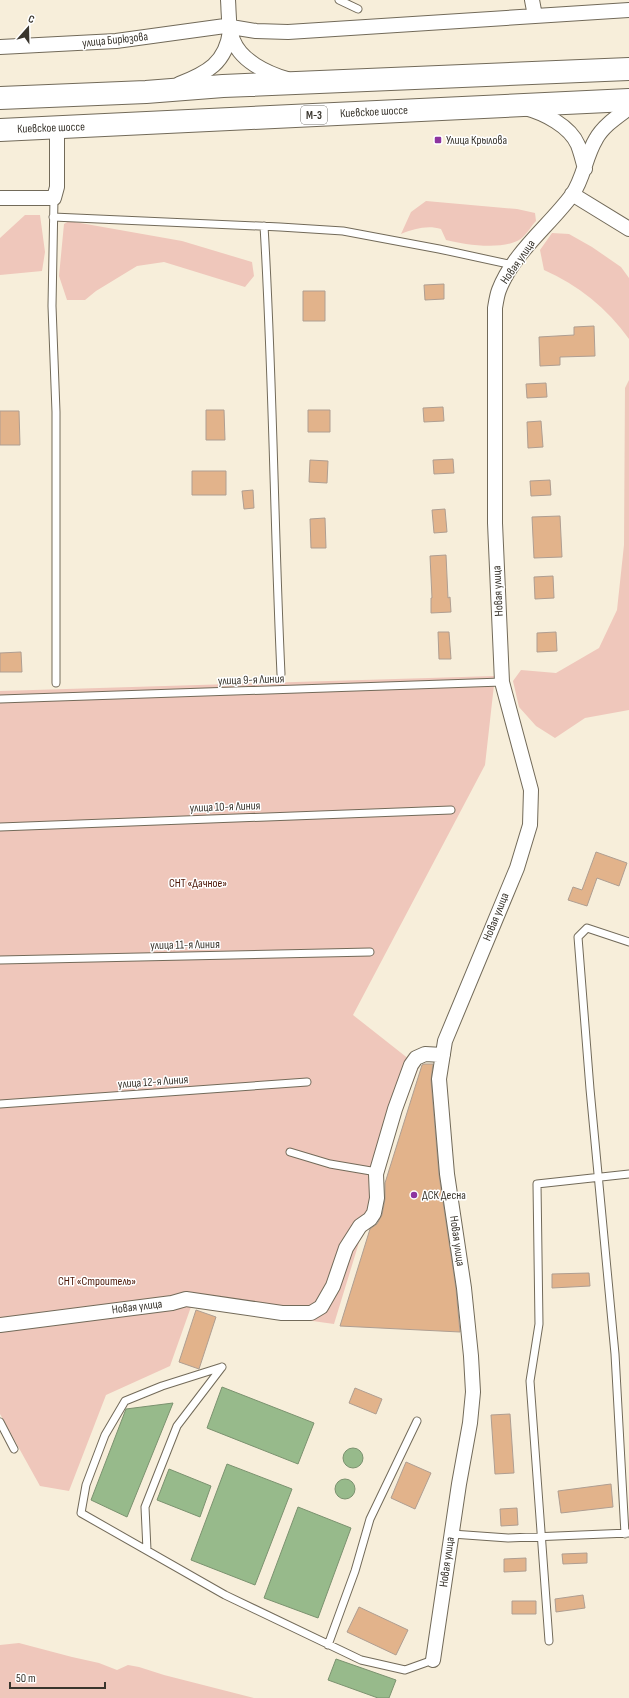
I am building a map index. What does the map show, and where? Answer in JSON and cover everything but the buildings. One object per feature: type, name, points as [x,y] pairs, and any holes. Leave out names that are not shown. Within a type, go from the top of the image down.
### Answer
[{"type":"highway","points":[[0,98],[146,92],[223,86],[629,69]]},
{"type":"highway","name":"Киевское шоссе","points":[[0,130],[629,100]]},
{"type":"street","points":[[228,0],[232,39],[236,46],[253,63],[279,76],[302,83]]},
{"type":"street","points":[[532,0],[535,16]]},
{"type":"street","name":"улица Бирюзова","points":[[0,47],[116,41],[230,26],[256,31],[288,32],[629,10]]},
{"type":"street","points":[[146,92],[166,88],[193,79],[215,65],[226,46],[230,26]]},
{"type":"street","points":[[512,105],[538,113],[558,124],[568,132],[577,143],[585,170]]},
{"type":"street","name":"Новая улица","points":[[433,1660],[470,1423],[473,1392],[464,1288],[447,1174],[439,1079],[445,1041],[517,868],[530,826],[531,790],[502,682],[495,523],[495,308],[499,290],[513,265],[572,194],[585,170],[596,138],[611,121],[629,108]]},
{"type":"street","points":[[0,198],[54,198],[57,187],[57,128]]},
{"type":"street","points":[[572,194],[629,229]]},
{"type":"street","name":"Новая улица","points":[[0,1325],[186,1299],[282,1313],[311,1313],[321,1307],[326,1299],[346,1248],[360,1226],[370,1219],[374,1213],[377,1198],[377,1172],[395,1109],[411,1065],[416,1058],[425,1054],[443,1055]]},
{"type":"lane","points":[[339,0],[358,9],[357,0]]},
{"type":"lane","points":[[54,198],[52,306],[56,412],[56,683]]},
{"type":"lane","points":[[53,217],[343,231],[513,265]]},
{"type":"lane","points":[[264,226],[271,374],[281,674]]},
{"type":"lane","name":"улица 9-я Линия","points":[[0,699],[502,682]]},
{"type":"lane","name":"улица 10-я Линия","points":[[0,827],[451,810]]},
{"type":"lane","points":[[452,1534],[508,1538],[627,1533],[614,1354],[578,937],[587,928],[629,942]]},
{"type":"lane","name":"улица 11-я Линия","points":[[0,960],[370,952]]},
{"type":"lane","name":"улица 12-я Линия","points":[[0,1104],[307,1082]]},
{"type":"lane","points":[[290,1152],[330,1164],[377,1172]]},
{"type":"lane","points":[[549,1641],[530,1381],[540,1324],[537,1184],[629,1174]]},
{"type":"lane","points":[[147,1550],[145,1507],[162,1463],[178,1426],[222,1367],[162,1386],[125,1401],[105,1435],[86,1484],[81,1513],[225,1595],[360,1660],[405,1670],[433,1660]]},
{"type":"lane","points":[[328,1645],[355,1571],[370,1519],[417,1421]]},
{"type":"lane","points":[[0,1422],[14,1449]]},
{"type":"green space","points":[[426,201],[517,209],[535,213],[536,221],[526,234],[519,240],[512,243],[493,246],[463,244],[446,240],[441,229],[431,227],[421,228],[401,234],[411,212]]},
{"type":"green space","points":[[25,215],[40,215],[45,252],[42,271],[0,275],[0,238]]},
{"type":"green space","points":[[69,221],[182,241],[252,262],[254,276],[245,287],[164,262],[137,266],[96,291],[85,300],[67,300],[59,276],[64,224]]},
{"type":"green space","points":[[552,233],[569,234],[592,247],[621,267],[629,278],[629,339],[611,317],[591,298],[569,283],[544,270],[540,250]]},
{"type":"green space","points":[[629,380],[629,710],[585,718],[555,738],[536,726],[519,707],[513,681],[521,670],[556,673],[599,648],[617,610],[624,545],[625,388]]},
{"type":"green space","name":"СНТ «Дачное»","points":[[495,676],[485,765],[353,1015],[419,1067],[387,1151],[334,1324],[192,1304],[170,1366],[106,1395],[69,1491],[40,1486],[0,1414],[0,691]]},
{"type":"green space","points":[[19,1643],[99,1663],[117,1670],[128,1665],[139,1667],[164,1675],[254,1698],[0,1698],[0,1645]]},
{"type":"shaded area","points":[[222,1387],[314,1423],[298,1464],[207,1428]]},
{"type":"shaded area","points":[[173,1403],[127,1517],[91,1500],[126,1409]]},
{"type":"shaded area","points":[[349,1448],[357,1448],[363,1454],[363,1462],[357,1468],[349,1468],[343,1462],[343,1454]]},
{"type":"shaded area","points":[[227,1464],[292,1489],[255,1585],[191,1560]]},
{"type":"shaded area","points":[[169,1469],[211,1486],[200,1517],[157,1500]]},
{"type":"shaded area","points":[[341,1479],[349,1479],[355,1485],[355,1493],[349,1499],[341,1499],[335,1493],[335,1485]]},
{"type":"shaded area","points":[[298,1507],[351,1528],[318,1618],[264,1598]]},
{"type":"shaded area","points":[[336,1659],[396,1680],[389,1698],[378,1698],[328,1680]]},
{"type":"place","name":"Улица Крылова","points":[[438,140]]},
{"type":"place","name":"ДСК Десна","points":[[414,1195]]},
{"type":"park label","name":"СНТ «Строитель»","points":[[97,1281]]}]
